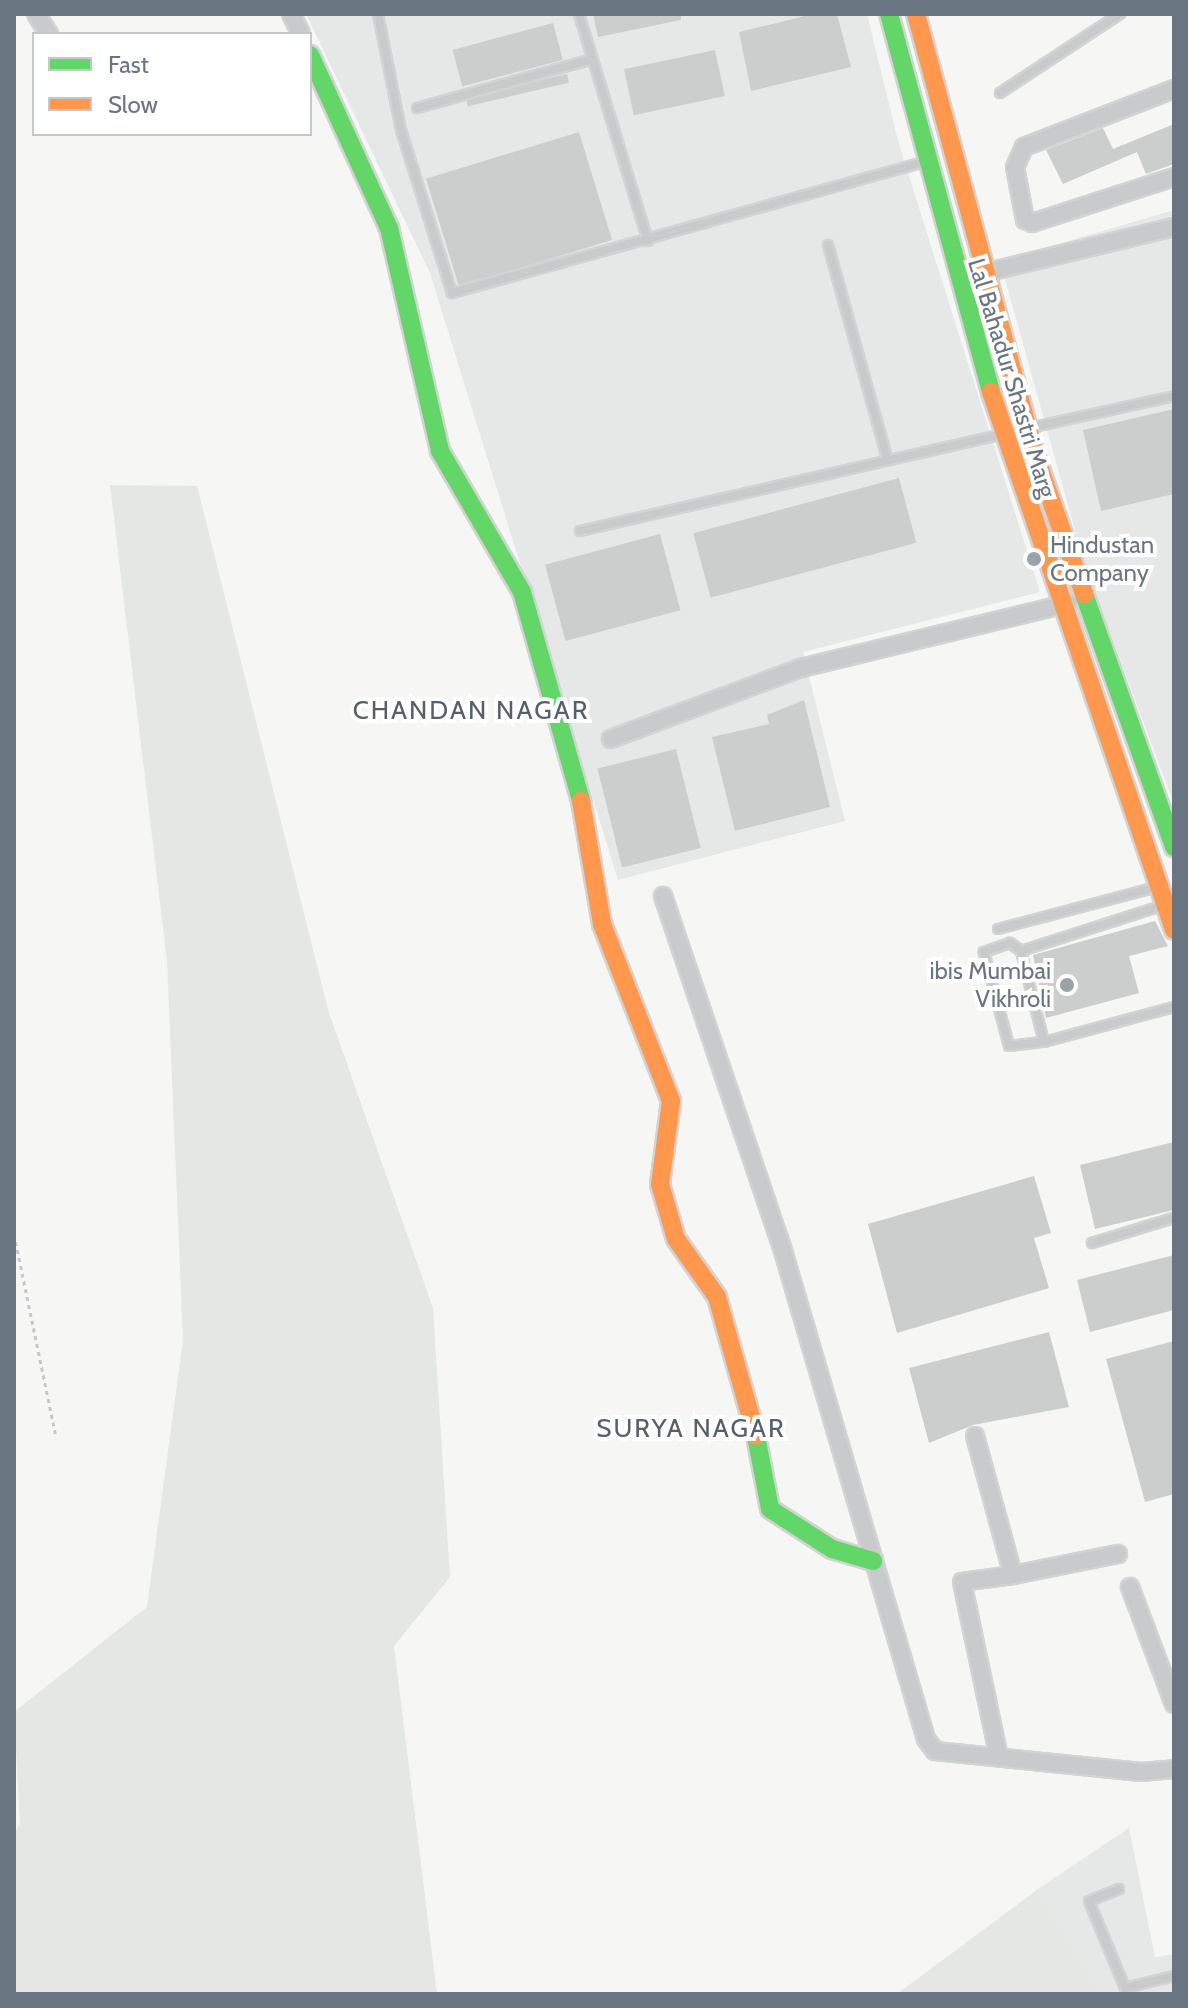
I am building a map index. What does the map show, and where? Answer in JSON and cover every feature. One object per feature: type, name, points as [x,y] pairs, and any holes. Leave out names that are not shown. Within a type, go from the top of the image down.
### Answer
[{"type":"main road","name":"Lal Bahadur Shastri Marg","points":[[889,14],[925,162],[1003,435],[1174,929]]},
{"type":"main road","name":"Lal Bahadur Shastri Marg","points":[[916,14],[984,273],[1030,428],[1085,597],[1168,815],[1174,847]]},
{"type":"main road","points":[[312,59],[389,228],[440,451],[522,592],[539,672],[578,783],[602,924],[671,1101],[660,1184],[676,1239],[717,1297],[750,1402],[770,1509],[832,1549],[873,1561]]},
{"type":"street","points":[[36,14],[48,32]]},
{"type":"street","points":[[291,14],[300,32]]},
{"type":"street","points":[[1174,89],[1024,147],[1015,167],[1025,220],[1032,223],[1174,177]]},
{"type":"street","points":[[984,273],[1174,227]]},
{"type":"street","points":[[611,739],[801,668],[1085,597]]},
{"type":"street","points":[[663,896],[781,1244],[926,1739],[935,1751],[1174,1769]]},
{"type":"street","points":[[975,1436],[1013,1575]]},
{"type":"street","points":[[999,1757],[962,1582],[1118,1554]]},
{"type":"street","points":[[1130,1587],[1174,1704]]},
{"type":"lane","points":[[378,14],[401,130],[452,293],[925,162]]},
{"type":"lane","points":[[579,14],[589,60],[648,241]]},
{"type":"lane","points":[[1000,93],[1120,14]]},
{"type":"lane","points":[[417,108],[589,60]]},
{"type":"lane","points":[[828,245],[887,458]]},
{"type":"lane","points":[[580,531],[887,458],[1174,396]]},
{"type":"lane","points":[[998,929],[1162,896]]},
{"type":"lane","points":[[1162,896],[1021,951],[996,946],[981,961],[1003,1041],[1017,1047],[1174,1007]]},
{"type":"lane","points":[[1021,951],[1044,1042]]},
{"type":"lane","points":[[1092,1243],[1174,1218]]},
{"type":"lane","points":[[1119,1889],[1089,1901],[1125,1988],[1174,1976]]},
{"type":"path","points":[[14,1234],[56,1436]]},
{"type":"shaded area","points":[[306,14],[867,14],[898,141],[1040,592],[803,652],[845,821],[618,880],[430,273]]},
{"type":"shaded area","points":[[1174,210],[1174,804],[1084,563],[1000,261]]},
{"type":"shaded area","points":[[110,485],[197,486],[328,1010],[433,1308],[450,1577],[394,1646],[437,1994],[14,1994],[14,1835],[20,1823],[14,1712],[147,1607],[183,1340],[167,961]]},
{"type":"shaded area","points":[[1129,1828],[1155,1957],[1174,1954],[1174,1994],[1101,1994],[1038,1889]]},
{"type":"shaded area","points":[[1038,1889],[1101,1994],[897,1994]]},
{"type":"building","points":[[593,14],[681,14],[681,20],[598,37]]},
{"type":"building","points":[[813,14],[837,14],[851,67],[751,91],[739,32]]},
{"type":"building","points":[[553,23],[563,60],[462,87],[453,50]]},
{"type":"building","points":[[715,50],[725,96],[634,115],[624,69]]},
{"type":"building","points":[[567,74],[569,83],[468,106],[466,97]]},
{"type":"building","points":[[1174,124],[1174,164],[1146,174],[1137,152],[1063,184],[1046,150],[1103,128],[1113,149]]},
{"type":"building","points":[[579,132],[612,240],[459,287],[426,179]]},
{"type":"building","points":[[1174,409],[1174,494],[1101,511],[1083,430]]},
{"type":"building","points":[[899,478],[916,543],[711,598],[693,533]]},
{"type":"building","points":[[660,534],[680,610],[566,641],[545,565]]},
{"type":"building","points":[[804,700],[830,807],[735,831],[712,737],[769,724],[767,715]]},
{"type":"building","points":[[676,749],[701,848],[622,868],[597,769]]},
{"type":"building","points":[[1155,921],[1168,946],[1129,956],[1139,993],[1046,1018],[1033,955]]},
{"type":"building","points":[[1174,1142],[1174,1210],[1095,1229],[1080,1165]]},
{"type":"building","points":[[1034,1176],[1051,1233],[1034,1238],[1049,1288],[897,1333],[868,1224]]},
{"type":"building","points":[[1174,1255],[1174,1310],[1090,1332],[1077,1280]]},
{"type":"building","points":[[1049,1332],[1069,1407],[973,1425],[929,1443],[909,1368]]},
{"type":"building","points":[[1174,1341],[1174,1494],[1145,1502],[1106,1359]]},
{"type":"traffic: fast","points":[[889,14],[991,392]]},
{"type":"traffic: fast","points":[[312,59],[389,228],[440,451],[522,592],[581,801]]},
{"type":"traffic: fast","points":[[1084,594],[1174,847]]},
{"type":"traffic: fast","points":[[756,1436],[770,1509],[832,1549],[873,1561]]},
{"type":"traffic: slow","points":[[916,14],[1033,449],[1084,594]]},
{"type":"traffic: slow","points":[[991,392],[1174,930]]},
{"type":"traffic: slow","points":[[581,801],[602,924],[671,1101],[660,1184],[676,1239],[717,1297],[756,1436]]},
{"type":"place","name":"Hindustan Company","points":[[1034,559]]},
{"type":"place","name":"ibis Mumbai Vikhroli","points":[[1067,985]]},
{"type":"district","name":"CHANDAN NAGAR","points":[[471,711]]},
{"type":"district","name":"SURYA NAGAR","points":[[691,1429]]}]
